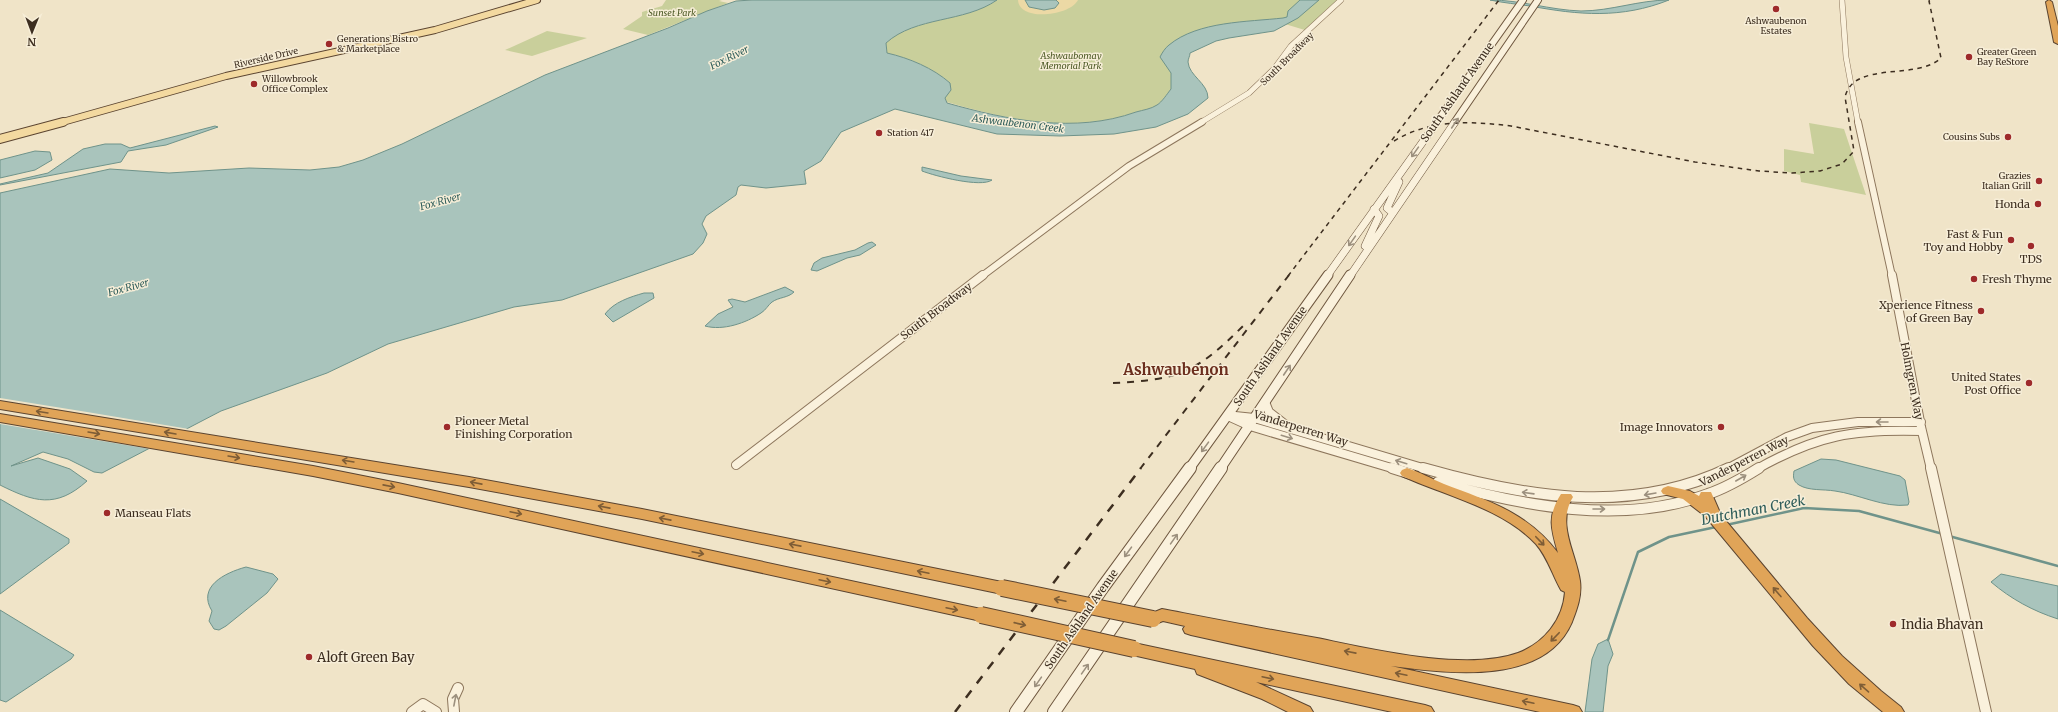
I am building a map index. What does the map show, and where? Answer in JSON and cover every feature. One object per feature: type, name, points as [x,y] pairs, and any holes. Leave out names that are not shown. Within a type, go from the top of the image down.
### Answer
[{"type":"highway","points":[[2049,1],[2058,13]]},
{"type":"highway","points":[[2049,1],[2058,42]]},
{"type":"highway","points":[[0,405],[461,480],[642,514],[1153,619],[1569,711]]},
{"type":"highway","points":[[0,418],[196,451],[398,488],[1424,712]]},
{"type":"highway","points":[[1407,473],[1428,484],[1487,504],[1520,522],[1533,533],[1554,556],[1562,574],[1571,602]]},
{"type":"highway","points":[[1668,491],[1700,496],[1734,542],[1849,674],[1865,689],[1895,712]]},
{"type":"highway","points":[[1153,619],[1162,615],[1390,659],[1437,665],[1487,666],[1526,656],[1549,644],[1559,634],[1567,619],[1573,592],[1558,523],[1563,502]]},
{"type":"highway","points":[[1178,658],[1220,677],[1268,694],[1304,712]]},
{"type":"main road","name":"Riverside Drive","points":[[0,139],[226,76],[435,30],[537,0]]},
{"type":"main road","name":"South Ashland Avenue","points":[[1016,712],[1103,587],[1228,416],[1521,3]]},
{"type":"main road","name":"South Ashland Avenue","points":[[1054,712],[1535,4]]},
{"type":"main road","points":[[1393,213],[1387,208],[1399,181],[1399,175]]},
{"type":"main road","points":[[1359,262],[1379,216],[1374,209]]},
{"type":"street","name":"South Broadway","points":[[736,465],[910,330],[1138,160],[1249,93],[1274,69],[1291,46],[1341,0]]},
{"type":"street","name":"South Broadway","points":[[1138,160],[1148,158],[1242,101],[1265,83],[1284,60],[1348,0]]},
{"type":"street","name":"Holmgren Way","points":[[1842,0],[1846,57],[1851,88],[1895,288],[1900,322],[1921,427],[1949,542],[1986,712]]},
{"type":"street","points":[[1265,402],[1269,412],[1290,429]]},
{"type":"street","name":"Vanderperren Way","points":[[1228,416],[1290,429],[1476,483],[1530,493],[1563,502],[1631,497],[1668,491],[1693,484],[1738,464],[1796,434],[1815,428],[1840,423],[1921,427]]},
{"type":"street","name":"Vanderperren Way","points":[[1252,422],[1407,473],[1481,494],[1634,508],[1657,506],[1700,496],[1811,442],[1841,435],[1921,427]]},
{"type":"street","points":[[454,712],[453,699],[458,688]]},
{"type":"street","points":[[412,712],[423,704],[436,712]]},
{"type":"green space","name":"Sunset Park","points":[[666,0],[722,0],[719,1],[728,3],[648,35],[623,29],[642,16],[642,12],[662,6]]},
{"type":"green space","name":"Ashwaubomay Memorial Park","points":[[997,0],[1341,0],[1308,31],[1285,24],[1279,19],[1232,23],[1203,29],[1171,73],[1171,89],[1163,100],[1157,105],[1113,119],[1065,123],[1017,119],[947,102],[945,98],[950,83],[920,64],[887,53],[886,43],[898,34],[911,28],[970,13]]},
{"type":"green space","points":[[547,31],[587,38],[532,56],[505,50]]},
{"type":"green space","points":[[1809,123],[1844,129],[1866,195],[1801,182],[1800,175],[1784,171],[1784,149],[1814,154]]},
{"type":"sand","points":[[1018,0],[1078,0],[1065,10],[1056,13],[1035,14],[1027,12],[1021,7]]},
{"type":"water","points":[[997,0],[970,13],[911,28],[898,34],[886,43],[887,53],[920,64],[950,83],[951,90],[945,98],[947,103],[993,115],[1041,122],[1065,123],[1113,119],[1159,104],[1171,89],[1171,73],[1160,57],[1168,46],[1181,37],[1194,31],[1224,24],[1287,17],[1288,11],[1300,0],[1319,0],[1298,18],[1274,31],[1216,41],[1190,53],[1188,62],[1189,67],[1205,88],[1208,98],[1188,114],[1156,127],[1114,134],[1060,136],[997,134],[895,109],[841,132],[821,161],[804,171],[806,184],[766,188],[741,185],[738,187],[736,195],[706,216],[702,224],[707,234],[703,243],[693,254],[562,300],[514,307],[388,344],[327,373],[221,411],[102,473],[94,472],[68,459],[43,452],[11,466],[38,458],[70,469],[87,481],[76,490],[65,496],[45,500],[34,499],[0,485],[0,193],[110,169],[169,173],[249,168],[310,170],[339,167],[363,160],[402,144],[545,75],[668,28],[707,11],[736,1]]},
{"type":"water","points":[[1025,0],[1056,0],[1059,3],[1055,8],[1044,10],[1029,7]]},
{"type":"water","points":[[1490,0],[1502,0],[1558,9],[1592,11],[1658,0],[1669,0],[1634,10],[1600,14],[1566,12]]},
{"type":"water","points":[[215,126],[218,127],[166,145],[128,151],[121,162],[0,185],[48,173],[83,149],[105,144],[121,144],[130,148]]},
{"type":"water","points":[[35,151],[50,152],[52,160],[35,170],[0,178],[0,160]]},
{"type":"water","points":[[922,167],[961,176],[992,180],[978,183],[968,182],[937,176],[922,171]]},
{"type":"water","points":[[872,242],[876,245],[860,255],[847,258],[817,271],[811,270],[814,263],[822,258],[855,250]]},
{"type":"water","points":[[785,287],[794,292],[772,302],[763,312],[755,317],[727,327],[705,326],[718,314],[733,307],[728,300],[732,299],[745,302]]},
{"type":"water","points":[[644,293],[653,293],[654,298],[613,322],[605,314],[618,303]]},
{"type":"water","points":[[1821,459],[1836,460],[1900,476],[1905,480],[1909,502],[1908,505],[1880,503],[1844,493],[1830,490],[1816,490],[1799,485],[1795,480],[1794,471]]},
{"type":"water","points":[[0,499],[69,539],[69,543],[0,594]]},
{"type":"water","points":[[246,567],[273,574],[278,579],[267,593],[226,626],[219,630],[214,629],[209,621],[212,611],[208,602],[210,588],[222,577]]},
{"type":"water","points":[[2001,574],[2058,586],[2058,619],[2023,604],[2006,594],[1991,582]]},
{"type":"water","points":[[0,610],[74,655],[71,659],[6,702],[0,700]]},
{"type":"water","points":[[1608,639],[1613,654],[1608,666],[1603,712],[1585,712],[1592,659],[1598,644]]},
{"type":"pier","points":[[0,398],[189,429],[150,449],[0,424]]},
{"type":"waterway","name":"Dutchman Creek","points":[[1726,525],[1804,508],[1859,511],[1943,534]]},
{"type":"waterway","name":"Dutchman Creek","points":[[1608,640],[1638,552],[1669,537],[1716,527]]},
{"type":"waterway","name":"Dutchman Creek","points":[[1949,536],[2058,566]]},
{"type":"railway","points":[[1288,276],[1499,0]]},
{"type":"railway","points":[[1394,141],[1408,134],[1436,125],[1451,123],[1480,123],[1511,126],[1695,162],[1759,171],[1792,173],[1820,171],[1842,164],[1854,151],[1845,97],[1851,86],[1860,79],[1873,74],[1917,69],[1930,65],[1941,58],[1929,1],[1931,0]]},
{"type":"railway","points":[[1140,469],[1289,275]]},
{"type":"railway","points":[[1113,383],[1136,382],[1172,376],[1186,370],[1200,363],[1213,353],[1244,325]]},
{"type":"railway","points":[[955,712],[1141,468]]},
{"type":"place","name":"Ashwaubenon Estates","points":[[1776,9]]},
{"type":"place","name":"Generations Bistro & Marketplace","points":[[329,44]]},
{"type":"place","name":"Greater Green Bay ReStore","points":[[1969,57]]},
{"type":"place","name":"Willowbrook Office Complex","points":[[254,84]]},
{"type":"place","name":"Station 417","points":[[879,133]]},
{"type":"place","name":"Cousins Subs","points":[[2008,137]]},
{"type":"place","name":"Grazies Italian Grill","points":[[2039,181]]},
{"type":"place","name":"Honda","points":[[2038,204]]},
{"type":"place","name":"Fast & Fun Toy and Hobby","points":[[2011,240]]},
{"type":"place","name":"TDS","points":[[2031,246]]},
{"type":"place","name":"Fresh Thyme","points":[[1974,279]]},
{"type":"place","name":"Xperience Fitness of Green Bay","points":[[1981,311]]},
{"type":"place","name":"United States Post Office","points":[[2029,383]]},
{"type":"place","name":"Pioneer Metal Finishing Corporation","points":[[447,427]]},
{"type":"place","name":"Image Innovators","points":[[1721,427]]},
{"type":"place","name":"Manseau Flats","points":[[107,513]]},
{"type":"place","name":"India Bhavan","points":[[1893,624]]},
{"type":"place","name":"Aloft Green Bay","points":[[309,657]]},
{"type":"district","name":"Ashwaubenon","points":[[1176,370]]},
{"type":"water label","name":"Fox River","points":[[729,57]]},
{"type":"water label","name":"Ashwaubenon Creek","points":[[1018,123]]},
{"type":"water label","name":"Fox River","points":[[440,201]]},
{"type":"water label","name":"Fox River","points":[[128,287]]}]
